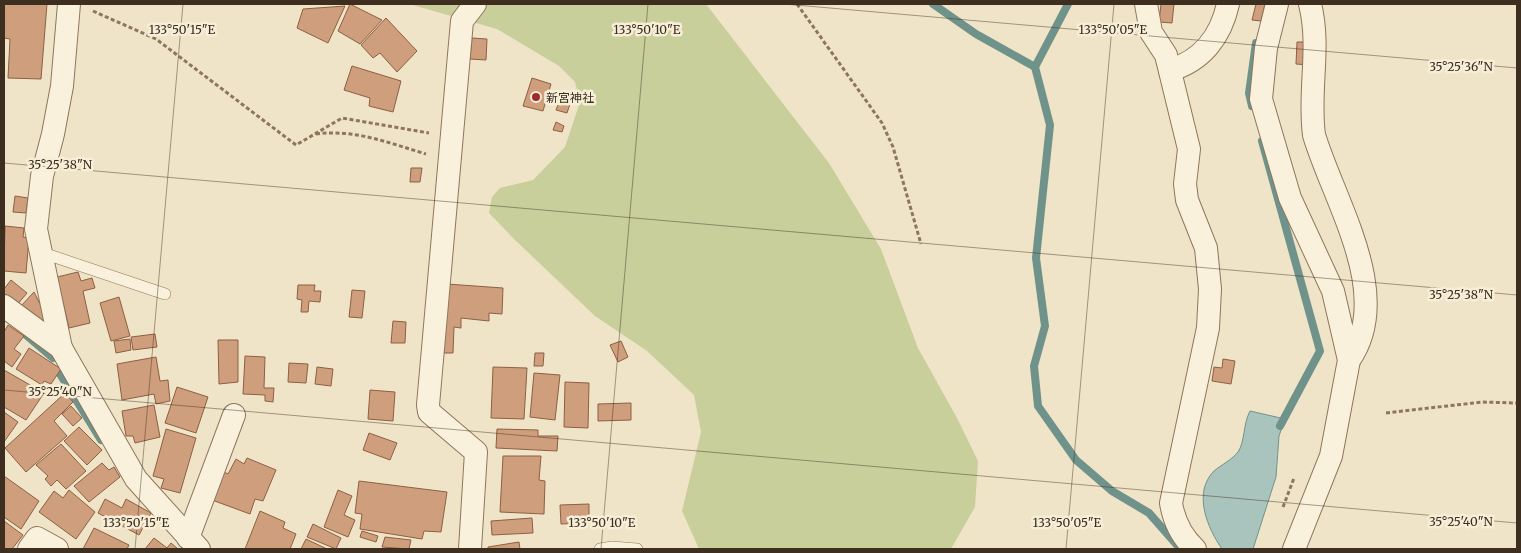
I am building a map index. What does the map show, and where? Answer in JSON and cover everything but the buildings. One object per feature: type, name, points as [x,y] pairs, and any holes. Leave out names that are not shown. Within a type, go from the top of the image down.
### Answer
[{"type":"street","points":[[470,549],[476,452],[429,412],[428,405],[462,21],[476,4]]},
{"type":"street","points":[[1146,4],[1151,32],[1166,55],[1189,150],[1185,184],[1187,200],[1206,248],[1210,289],[1208,328],[1172,503],[1173,515],[1186,541],[1195,549]]},
{"type":"street","points":[[1170,70],[1185,66],[1214,39],[1224,21],[1228,4]]},
{"type":"street","points":[[1277,4],[1266,48],[1261,99],[1290,198],[1333,292],[1348,360],[1331,456],[1294,549]]},
{"type":"street","points":[[1310,4],[1316,38],[1311,115],[1314,135],[1358,254],[1367,292],[1365,322],[1356,349],[1348,360]]},
{"type":"street","points":[[77,6],[36,214],[36,229],[40,252],[61,348],[136,479],[193,544]]},
{"type":"street","points":[[4,308],[61,348]]},
{"type":"street","points":[[193,544],[234,415]]},
{"type":"street","points":[[29,549],[37,538],[57,549]]},
{"type":"lane","points":[[40,252],[165,294]]},
{"type":"lane","points":[[600,549],[612,546],[637,549]]},
{"type":"path","points":[[797,4],[882,124],[893,147],[921,244]]},
{"type":"path","points":[[77,6],[156,39],[296,145],[342,118],[452,137]]},
{"type":"path","points":[[313,135],[337,131],[360,134],[431,155]]},
{"type":"path","points":[[1386,413],[1482,402],[1517,403]]},
{"type":"green space","points":[[409,4],[706,4],[829,163],[881,249],[918,348],[957,418],[978,461],[975,507],[951,549],[699,549],[682,511],[701,432],[694,395],[647,351],[595,316],[489,213],[492,197],[500,188],[533,180],[565,147],[580,102],[575,82],[559,66],[497,29]]},
{"type":"water","points":[[1250,411],[1285,419],[1279,436],[1276,477],[1253,549],[1222,549],[1204,511],[1204,490],[1207,480],[1214,471],[1238,452]]},
{"type":"waterway","points":[[933,4],[976,34],[1035,67]]},
{"type":"waterway","points":[[1068,4],[1035,67],[1050,125],[1036,258],[1045,326],[1034,366],[1038,406],[1076,460],[1112,491],[1149,513],[1178,546]]},
{"type":"waterway","points":[[1252,106],[1249,93],[1256,43]]},
{"type":"waterway","points":[[1262,141],[1320,351],[1280,426]]},
{"type":"waterway","points":[[26,335],[53,358]]},
{"type":"waterway","points":[[60,374],[101,440]]},
{"type":"place","name":"新宮神社","points":[[536,97]]}]
